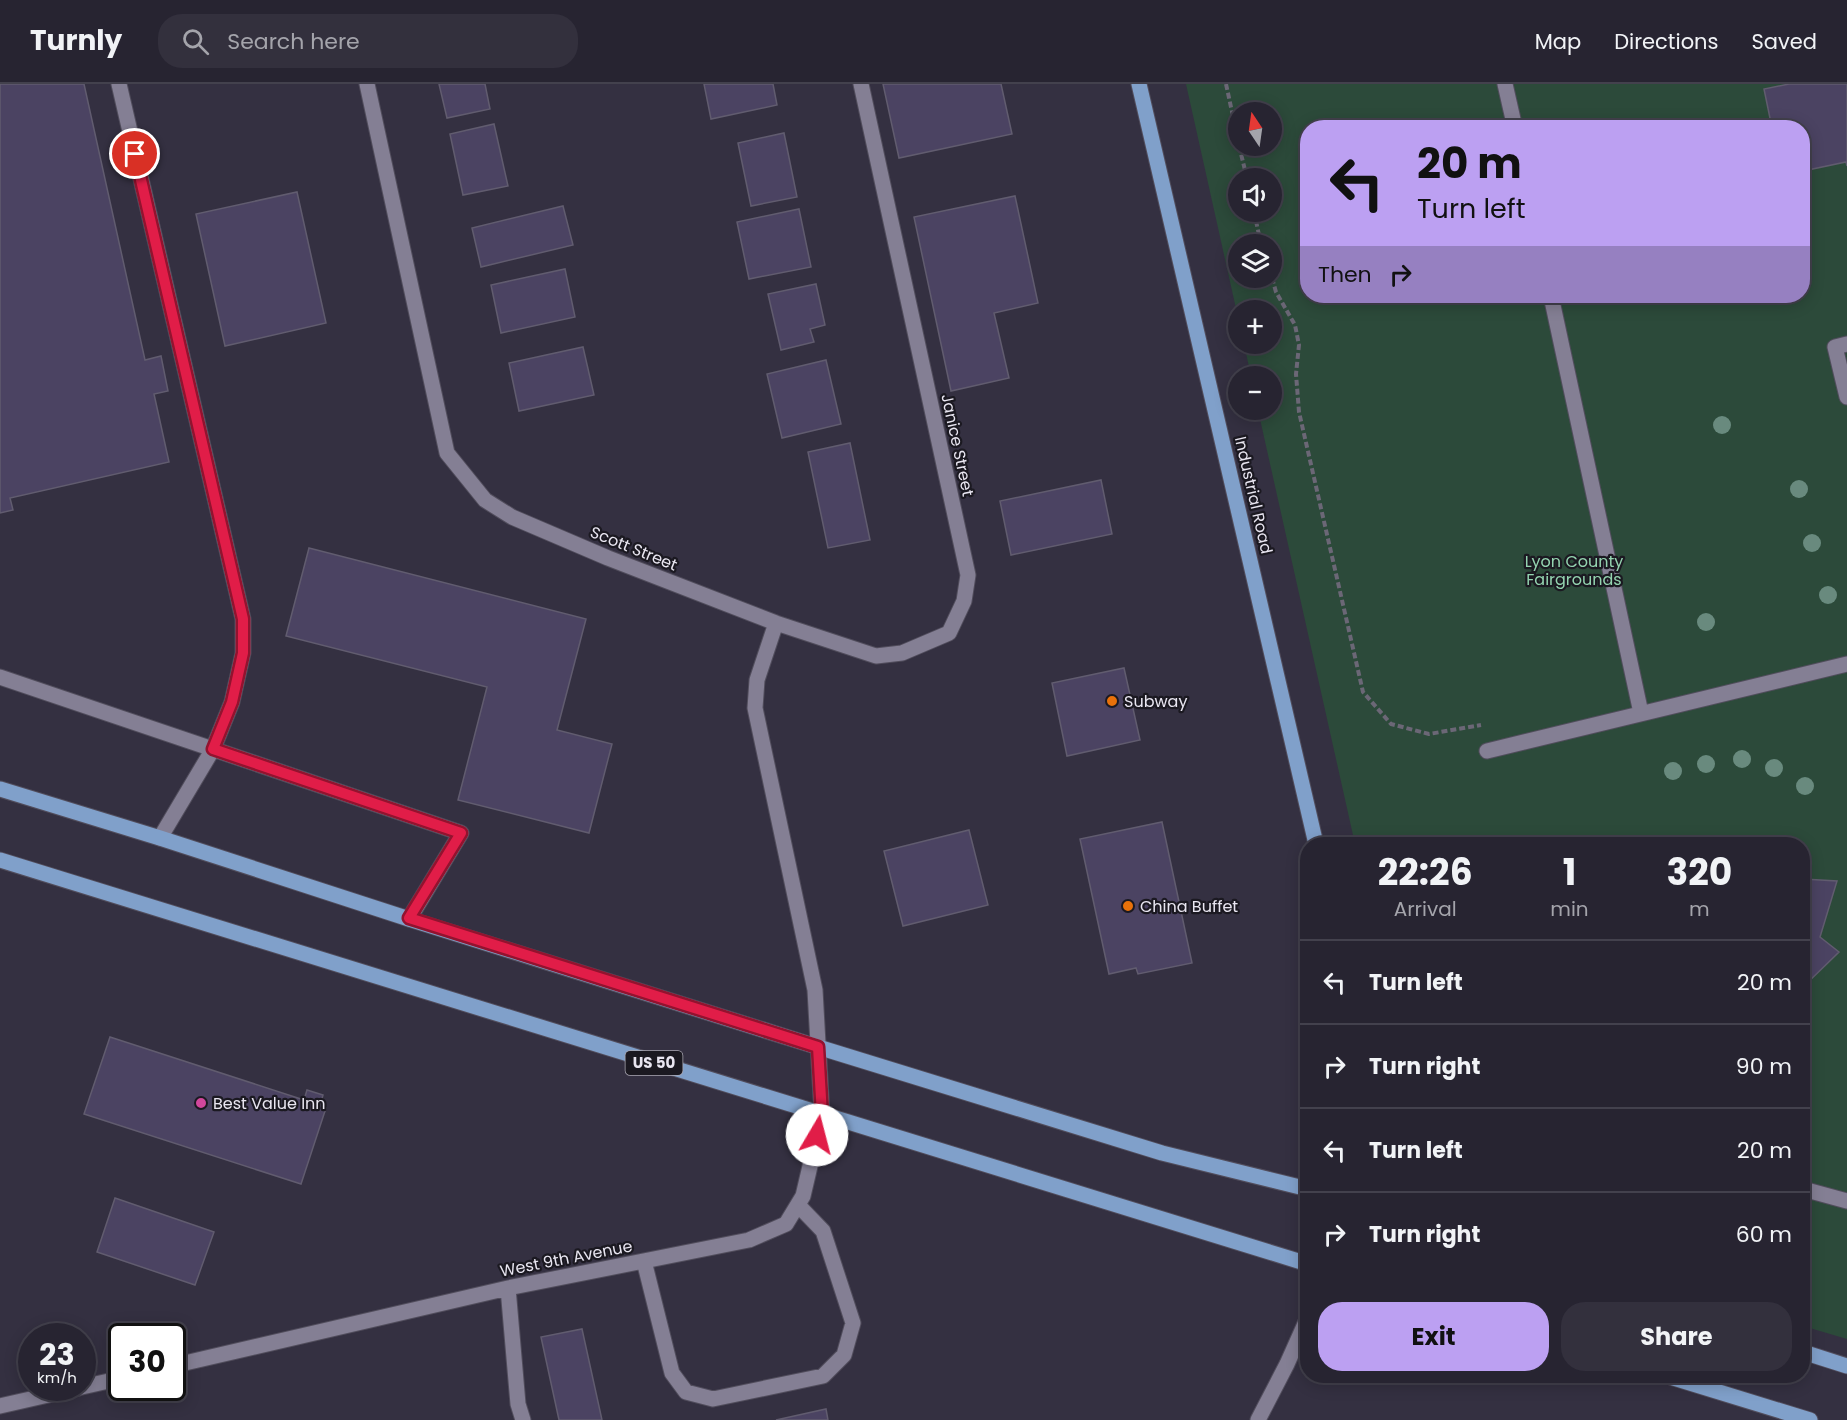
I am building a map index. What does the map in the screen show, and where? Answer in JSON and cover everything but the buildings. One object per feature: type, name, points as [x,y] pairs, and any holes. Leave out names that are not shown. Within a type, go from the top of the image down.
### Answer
[{"type":"main road","name":"Industrial Road","points":[[1139,84],[1314,837]]},
{"type":"main road","points":[[0,789],[1162,1153],[1300,1187]]},
{"type":"main road","name":"US 50","points":[[0,860],[1300,1262]]},
{"type":"main road","points":[[1810,1354],[1847,1366]]},
{"type":"main road","points":[[1690,1383],[1810,1420]]},
{"type":"street","points":[[119,84],[243,619],[243,653],[232,702],[213,749],[160,838]]},
{"type":"street","name":"Scott Street","points":[[367,84],[447,453],[484,500],[512,517],[608,558],[777,623]]},
{"type":"street","name":"Janice Street","points":[[777,623],[876,656],[902,653],[949,633],[964,601],[968,575],[861,84]]},
{"type":"street","points":[[1505,84],[1513,120]]},
{"type":"street","points":[[1553,303],[1641,713]]},
{"type":"street","points":[[1847,344],[1835,347],[1847,397]]},
{"type":"street","points":[[777,623],[757,680],[755,708],[815,990],[818,1047]]},
{"type":"street","points":[[1487,751],[1847,664]]},
{"type":"street","points":[[0,676],[461,833],[409,918]]},
{"type":"street","name":"West 9th Avenue","points":[[186,1363],[508,1288],[749,1240],[786,1224],[803,1196],[822,1115],[818,1047]]},
{"type":"street","points":[[1810,1191],[1847,1201]]},
{"type":"street","points":[[644,1261],[672,1373],[686,1392],[713,1400],[823,1376],[844,1355],[853,1323],[823,1231],[798,1204]]},
{"type":"street","points":[[508,1288],[518,1404],[523,1420]]},
{"type":"street","points":[[1258,1420],[1300,1335]]},
{"type":"street","points":[[0,1406],[21,1401]]},
{"type":"path","points":[[1226,84],[1230,102]]},
{"type":"path","points":[[1275,288],[1295,325],[1299,345],[1296,374],[1299,412],[1363,692],[1391,724],[1429,734],[1482,725]]},
{"type":"green space","name":"Lyon County Fairgrounds","points":[[1186,84],[1847,84],[1847,1339],[1810,1328],[1810,837],[1353,837],[1260,420],[1282,420],[1282,366],[1249,366],[1246,354],[1282,354],[1282,300],[1234,300],[1231,288],[1282,288],[1282,234],[1228,234],[1228,273]]},
{"type":"place","name":"Subway","points":[[1112,701]]},
{"type":"place","name":"China Buffet","points":[[1128,906]]},
{"type":"place","name":"Best Value Inn","points":[[201,1103]]},
{"type":"route","points":[[135,154],[243,619],[243,653],[232,702],[213,749],[461,833],[409,918],[818,1047],[822,1115],[817,1135]]}]
